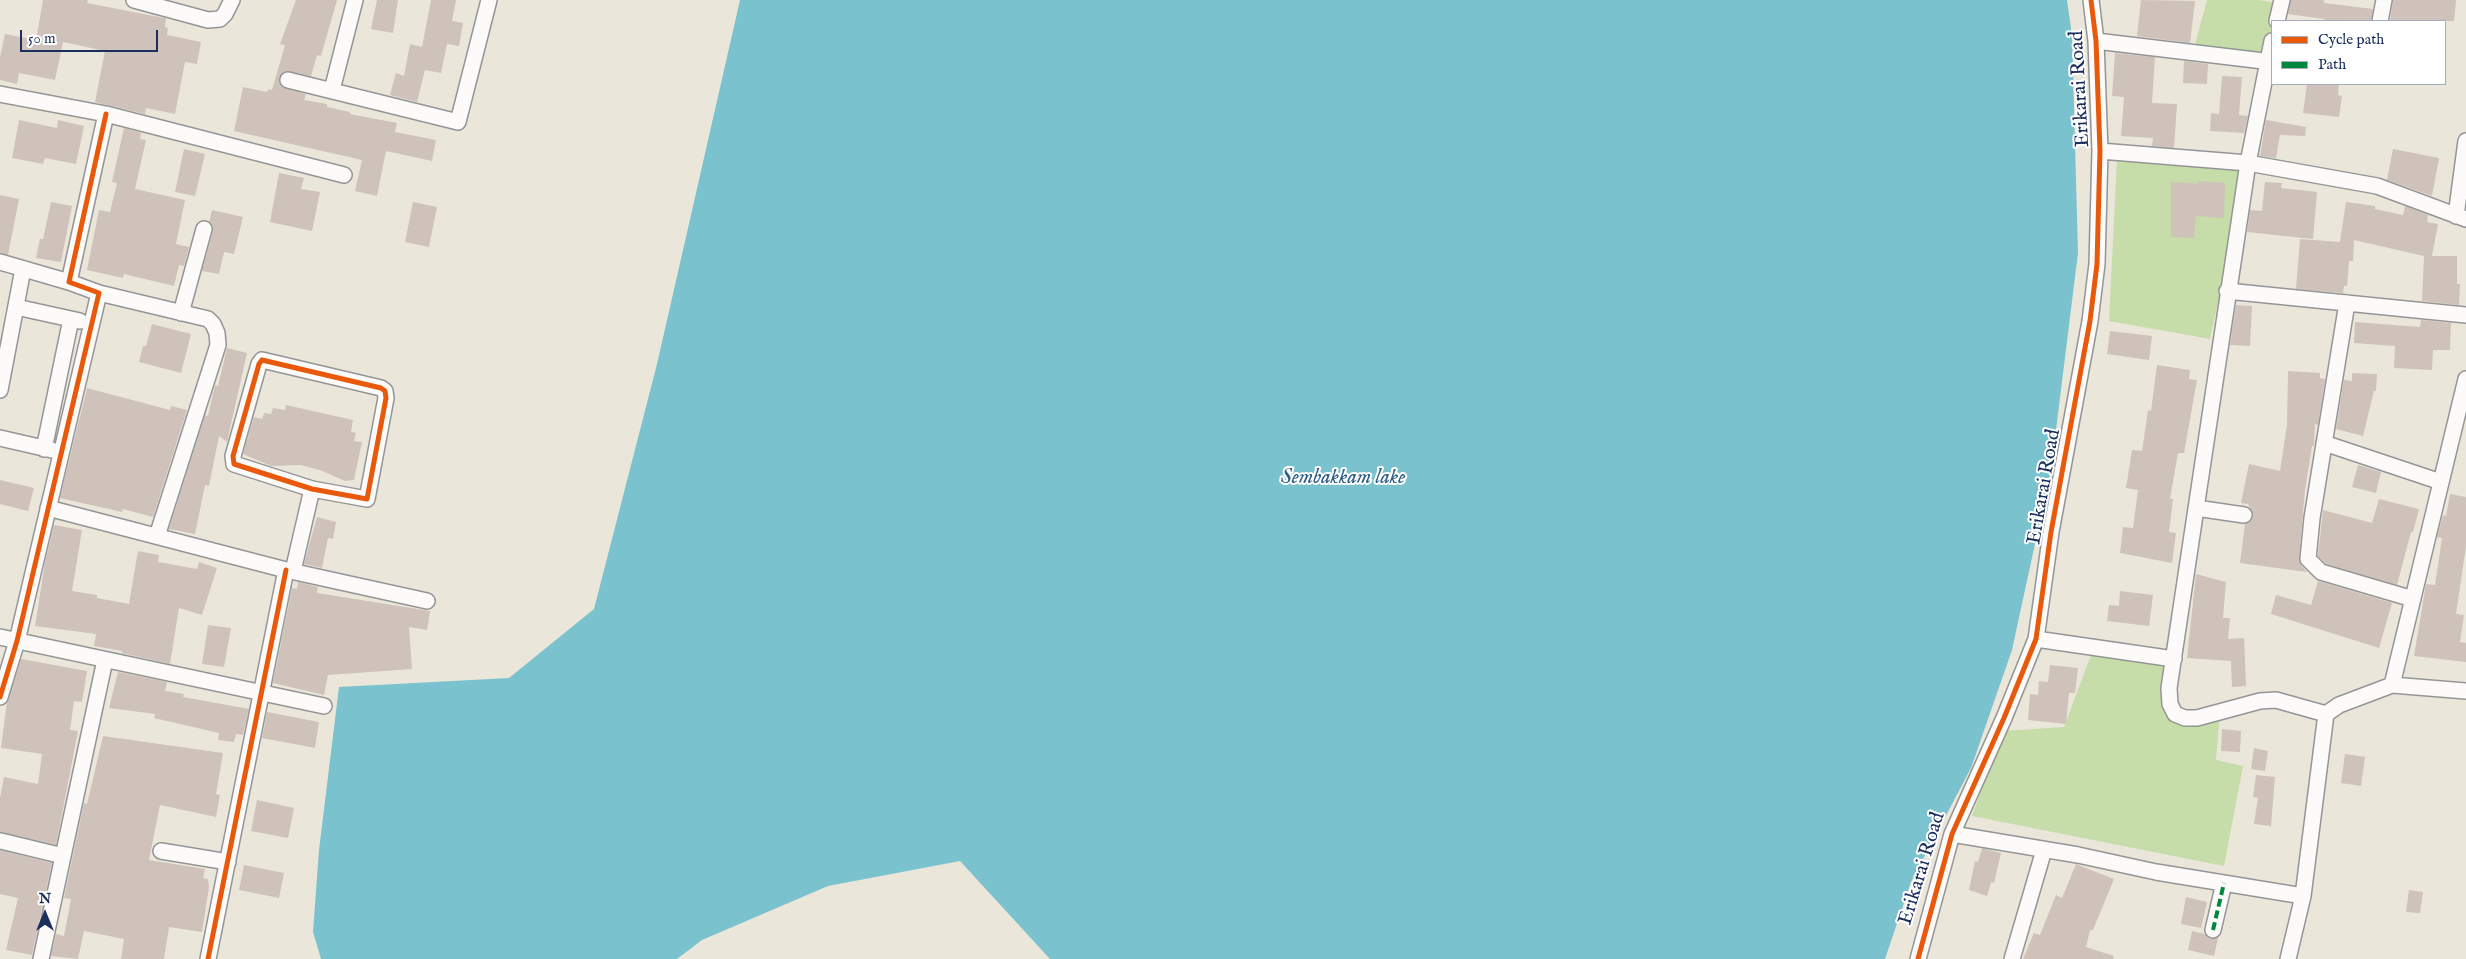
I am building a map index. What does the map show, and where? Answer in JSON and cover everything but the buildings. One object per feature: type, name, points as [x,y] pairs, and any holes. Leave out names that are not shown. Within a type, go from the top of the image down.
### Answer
[{"type":"street","points":[[134,0],[208,20],[220,19],[225,14],[232,0]]},
{"type":"street","points":[[332,90],[355,0]]},
{"type":"street","points":[[288,80],[458,122],[489,0]]},
{"type":"street","name":"Erikarai Road","points":[[1918,959],[1952,834],[2004,718],[2036,639],[2051,532],[2090,321],[2097,264],[2100,151],[2096,41],[2091,0]]},
{"type":"street","points":[[2277,20],[2282,0]]},
{"type":"street","points":[[2380,20],[2384,0]]},
{"type":"street","points":[[2096,41],[2270,61],[2248,163],[2227,291],[2169,688],[2170,704],[2175,714],[2185,718],[2197,718],[2260,701],[2276,700],[2326,714]]},
{"type":"street","points":[[0,94],[106,114],[344,174]]},
{"type":"street","points":[[69,282],[106,114]]},
{"type":"street","points":[[2100,151],[2248,163],[2377,186],[2461,218],[2466,141]]},
{"type":"street","points":[[180,313],[204,229]]},
{"type":"street","points":[[0,262],[69,282],[99,293],[208,320],[213,324],[218,334],[218,345],[157,536]]},
{"type":"street","points":[[0,390],[23,269]]},
{"type":"street","points":[[2227,291],[2466,315]]},
{"type":"street","points":[[0,697],[17,641],[99,293]]},
{"type":"street","points":[[2347,303],[2312,518],[2308,559],[2321,572],[2413,599]]},
{"type":"street","points":[[16,307],[92,323]]},
{"type":"street","points":[[44,449],[71,318]]},
{"type":"street","points":[[262,360],[380,388],[385,392],[386,398],[367,499],[312,489],[234,464],[233,456],[259,364],[262,360]]},
{"type":"street","points":[[2392,685],[2466,379]]},
{"type":"street","points":[[0,438],[61,452]]},
{"type":"street","points":[[2324,443],[2441,482]]},
{"type":"street","points":[[208,959],[261,693],[290,570],[312,489]]},
{"type":"street","points":[[48,508],[290,570],[427,601]]},
{"type":"street","points":[[2196,508],[2244,515]]},
{"type":"street","points":[[0,637],[324,706]]},
{"type":"street","points":[[2036,639],[2174,658]]},
{"type":"street","points":[[41,959],[105,660]]},
{"type":"street","points":[[2288,959],[2302,896],[2326,714],[2339,705],[2392,685],[2466,691]]},
{"type":"street","points":[[1952,834],[2078,854],[2156,872],[2302,896]]},
{"type":"street","points":[[0,842],[63,856]]},
{"type":"street","points":[[2012,959],[2044,850]]},
{"type":"street","points":[[161,851],[228,862]]},
{"type":"street","points":[[2213,930],[2224,883]]},
{"type":"green space","points":[[2207,0],[2258,0],[2277,3],[2271,20],[2269,55],[2193,52]]},
{"type":"green space","points":[[2117,159],[2248,163],[2210,339],[2109,321]]},
{"type":"green space","points":[[2094,647],[2174,659],[2175,714],[2220,712],[2216,760],[2243,766],[2224,866],[1972,816],[2003,731],[2064,727]]},
{"type":"water","name":"Sembakkam lake","points":[[740,0],[2067,0],[2072,35],[2078,253],[2051,470],[2012,650],[1971,768],[1911,882],[1885,959],[1050,959],[960,861],[828,886],[702,940],[677,959],[321,959],[313,932],[319,850],[339,687],[509,678],[594,609],[657,364]]},
{"type":"marked path","points":[[2213,930],[2224,883]]},
{"type":"cycle path","points":[[1918,959],[1952,834],[2004,718],[2036,639],[2051,532],[2090,321],[2097,264],[2100,151],[2096,41],[2091,0]]},
{"type":"cycle path","points":[[0,697],[17,641],[99,293],[69,282],[106,114]]},
{"type":"cycle path","points":[[262,360],[381,388],[385,391],[386,398],[367,499],[312,489],[234,464],[233,456],[259,364],[262,360]]},
{"type":"cycle path","points":[[208,959],[286,570]]}]
